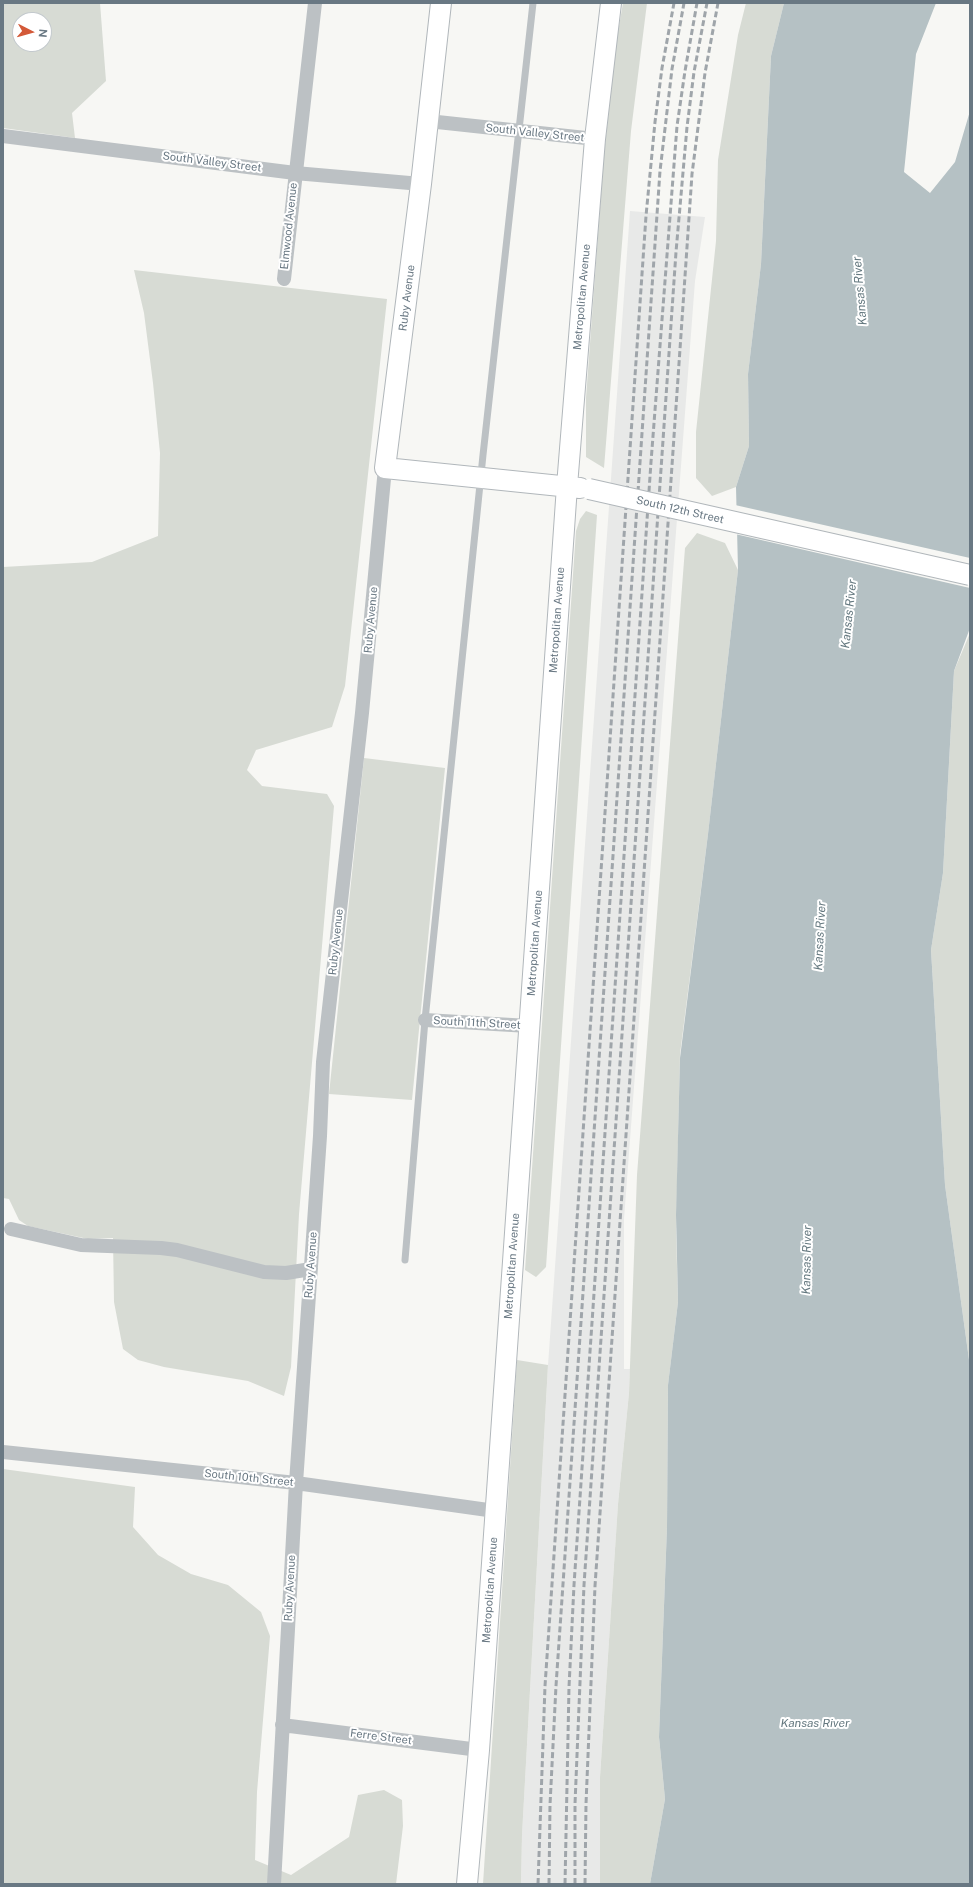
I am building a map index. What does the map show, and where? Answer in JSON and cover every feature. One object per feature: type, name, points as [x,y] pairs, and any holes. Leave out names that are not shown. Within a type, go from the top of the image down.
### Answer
[{"type":"main road","name":"Ruby Avenue","points":[[385,468],[421,184],[441,3]]},
{"type":"main road","name":"Metropolitan Avenue","points":[[467,1884],[479,1750],[566,486],[595,139],[611,3]]},
{"type":"main road","name":"South 12th Street","points":[[385,468],[480,476],[589,489],[970,575]]},
{"type":"street","name":"Elmwood Avenue","points":[[284,279],[315,3]]},
{"type":"street","name":"South Valley Street","points":[[428,121],[595,139]]},
{"type":"street","name":"South Valley Street","points":[[3,136],[295,173],[421,184]]},
{"type":"street","name":"Ruby Avenue","points":[[274,1884],[296,1483],[327,1019],[362,713],[385,468]]},
{"type":"street","name":"South 11th Street","points":[[425,1020],[529,1026]]},
{"type":"street","points":[[11,1229],[81,1244],[177,1250],[264,1272],[286,1273],[311,1269]]},
{"type":"street","name":"South 10th Street","points":[[3,1452],[296,1483],[495,1511]]},
{"type":"street","name":"Ferre Street","points":[[282,1725],[479,1750]]},
{"type":"lane","points":[[405,1260],[425,1020],[480,476],[533,3]]},
{"type":"shaded area","points":[[3,3],[100,3],[106,81],[72,113],[75,138],[3,128]]},
{"type":"shaded area","points":[[623,3],[647,3],[631,131],[604,468],[586,457],[586,398],[604,154],[617,38]]},
{"type":"shaded area","points":[[746,3],[784,3],[771,56],[761,264],[748,374],[749,446],[736,487],[712,496],[696,478],[696,432],[716,241],[718,160],[738,35]]},
{"type":"shaded area","points":[[630,211],[705,217],[695,281],[624,1219],[624,1369],[630,1369],[618,1504],[600,1777],[600,1884],[521,1884],[522,1835],[548,1365]]},
{"type":"shaded area","points":[[134,270],[387,299],[345,686],[332,727],[256,750],[247,770],[262,786],[327,794],[334,806],[299,1214],[291,1367],[284,1396],[248,1381],[164,1367],[138,1360],[123,1349],[114,1302],[113,1238],[88,1239],[28,1226],[19,1220],[9,1199],[3,1198],[3,567],[92,562],[158,536],[160,453],[144,313]]},
{"type":"shaded area","points":[[586,511],[597,515],[546,1267],[536,1277],[525,1270],[576,531],[580,519]]},
{"type":"shaded area","points":[[697,533],[725,543],[738,570],[708,834],[680,1054],[676,1230],[678,1302],[668,1385],[667,1527],[659,1737],[665,1799],[650,1884],[600,1884],[600,1777],[618,1504],[629,1393],[637,1175],[685,548]]},
{"type":"shaded area","points":[[970,633],[970,1367],[945,1185],[931,950],[943,873],[954,671]]},
{"type":"shaded area","points":[[364,758],[445,768],[412,1100],[329,1094]]},
{"type":"shaded area","points":[[517,1360],[548,1365],[522,1835],[521,1884],[483,1884]]},
{"type":"shaded area","points":[[3,1469],[135,1487],[133,1527],[158,1555],[191,1574],[228,1585],[261,1612],[270,1636],[257,1792],[255,1860],[291,1875],[349,1837],[358,1795],[384,1790],[402,1800],[403,1826],[396,1884],[3,1884]]},
{"type":"water","name":"Kansas River","points":[[784,3],[936,3],[916,54],[904,172],[930,193],[955,162],[970,111],[970,628],[954,671],[943,873],[931,950],[945,1185],[970,1367],[970,1884],[650,1884],[665,1799],[659,1737],[667,1527],[668,1385],[678,1302],[676,1215],[680,1058],[708,834],[738,570],[736,487],[749,446],[748,374],[761,264],[771,56]]},
{"type":"pier","points":[[735,505],[970,558],[970,588],[735,534]]},
{"type":"railway","points":[[538,1884],[545,1686],[646,216],[662,68],[674,3]]},
{"type":"railway","points":[[549,1884],[550,1805],[556,1686],[660,171],[672,69],[684,3]]},
{"type":"railway","points":[[565,1884],[569,1687],[574,1585],[651,462],[677,126],[697,3]]},
{"type":"railway","points":[[575,1884],[575,1804],[584,1585],[676,252],[687,127],[694,72],[707,3]]},
{"type":"railway","points":[[585,1884],[586,1804],[595,1586],[692,174],[705,73],[718,3]]}]
